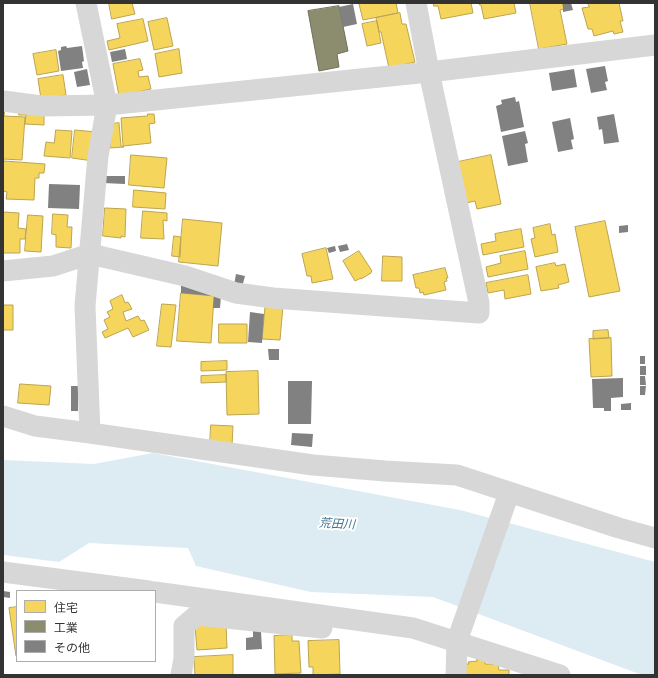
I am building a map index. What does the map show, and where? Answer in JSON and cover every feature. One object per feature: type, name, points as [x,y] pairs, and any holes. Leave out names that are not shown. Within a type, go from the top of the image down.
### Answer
[{"type":"street","points":[[86,3],[107,105],[98,156],[85,306],[90,433]]},
{"type":"street","points":[[3,271],[53,266],[90,254],[185,276],[236,293],[273,298],[479,313],[479,303],[429,72],[416,3]]},
{"type":"street","points":[[3,101],[42,106],[107,105],[429,72],[655,45]]},
{"type":"street","points":[[3,416],[35,426],[313,465],[457,475],[508,498],[655,538]]},
{"type":"street","points":[[456,675],[459,636],[508,498]]},
{"type":"street","points":[[3,572],[141,590]]},
{"type":"street","points":[[156,592],[362,620],[459,636],[560,675]]},
{"type":"street","points":[[181,675],[184,659],[184,626],[198,615],[320,629],[351,626],[362,620]]},
{"type":"water","name":"荒田川","points":[[153,453],[460,510],[655,562],[655,675],[642,675],[433,597],[311,592],[196,566],[188,548],[89,543],[59,562],[3,555],[3,460],[94,464]]},
{"type":"building: 住宅","points":[[109,3],[132,3],[135,14],[112,19]]},
{"type":"building: 住宅","points":[[396,3],[398,13],[363,20],[359,4]]},
{"type":"building: 住宅","points":[[434,3],[471,3],[473,13],[441,19],[438,6],[434,6]]},
{"type":"building: 住宅","points":[[479,3],[514,3],[516,13],[484,19],[481,5]]},
{"type":"building: 住宅","points":[[530,3],[562,3],[564,9],[560,10],[567,44],[539,49]]},
{"type":"building: 住宅","points":[[588,3],[619,3],[623,21],[620,21],[623,32],[614,34],[613,31],[594,36],[592,29],[588,29],[582,8],[589,7]]},
{"type":"building: 住宅","points":[[400,13],[402,24],[406,24],[415,62],[389,68],[381,32],[379,32],[376,18]]},
{"type":"building: 住宅","points":[[167,18],[173,46],[154,50],[148,22]]},
{"type":"building: 住宅","points":[[143,19],[148,41],[109,50],[107,41],[120,38],[117,24]]},
{"type":"building: 住宅","points":[[377,21],[381,43],[367,46],[362,24]]},
{"type":"building: 住宅","points":[[179,49],[182,73],[159,77],[155,54]]},
{"type":"building: 住宅","points":[[56,50],[59,71],[37,75],[33,54]]},
{"type":"building: 住宅","points":[[140,59],[143,70],[138,71],[139,77],[148,76],[151,89],[119,96],[113,64]]},
{"type":"building: 住宅","points":[[63,75],[66,95],[41,99],[38,79]]},
{"type":"building: 住宅","points":[[20,108],[44,109],[44,125],[25,124],[26,115],[19,115]]},
{"type":"building: 住宅","points":[[3,109],[5,109],[4,116],[25,117],[22,160],[3,159]]},
{"type":"building: 住宅","points":[[148,114],[154,114],[155,123],[149,124],[151,143],[123,146],[121,118],[147,116]]},
{"type":"building: 住宅","points":[[119,123],[121,146],[124,147],[110,148],[112,124]]},
{"type":"building: 住宅","points":[[56,130],[72,131],[70,158],[44,156],[46,142],[54,143]]},
{"type":"building: 住宅","points":[[75,130],[96,132],[93,161],[72,158]]},
{"type":"building: 住宅","points":[[131,155],[167,158],[164,188],[129,185]]},
{"type":"building: 住宅","points":[[491,155],[501,204],[477,209],[475,201],[466,203],[458,162]]},
{"type":"building: 住宅","points":[[4,161],[45,164],[44,173],[39,173],[39,178],[35,178],[34,200],[6,199],[7,192],[3,191]]},
{"type":"building: 住宅","points":[[134,190],[166,193],[165,209],[133,207]]},
{"type":"building: 住宅","points":[[105,208],[126,209],[125,237],[103,236]]},
{"type":"building: 住宅","points":[[143,211],[167,213],[167,221],[163,220],[164,239],[141,238]]},
{"type":"building: 住宅","points":[[3,212],[19,213],[18,228],[26,229],[25,239],[20,239],[20,253],[3,253]]},
{"type":"building: 住宅","points":[[53,214],[68,215],[67,227],[72,227],[71,248],[56,247],[56,235],[52,234]]},
{"type":"building: 住宅","points":[[28,215],[43,216],[41,252],[25,251]]},
{"type":"building: 住宅","points":[[183,219],[222,223],[218,266],[179,262]]},
{"type":"building: 住宅","points":[[605,221],[620,291],[589,297],[575,227]]},
{"type":"building: 住宅","points":[[550,224],[552,235],[555,234],[558,252],[535,257],[531,239],[535,238],[533,228]]},
{"type":"building: 住宅","points":[[521,229],[524,247],[483,255],[481,244],[496,241],[495,234]]},
{"type":"building: 住宅","points":[[174,236],[181,237],[180,257],[172,256]]},
{"type":"building: 住宅","points":[[326,248],[333,279],[312,283],[311,276],[307,276],[302,254]]},
{"type":"building: 住宅","points":[[359,251],[372,271],[361,279],[355,281],[343,261]]},
{"type":"building: 住宅","points":[[525,251],[528,269],[488,277],[486,267],[501,263],[500,256]]},
{"type":"building: 住宅","points":[[383,256],[402,257],[402,281],[382,281]]},
{"type":"building: 住宅","points":[[555,263],[556,266],[565,264],[569,282],[558,285],[559,288],[541,291],[536,267]]},
{"type":"building: 住宅","points":[[445,268],[448,278],[446,278],[447,281],[444,282],[446,290],[424,295],[423,292],[420,293],[419,288],[416,288],[413,275]]},
{"type":"building: 住宅","points":[[528,275],[531,294],[505,299],[504,290],[488,293],[486,283]]},
{"type":"building: 住宅","points":[[181,293],[214,296],[211,343],[177,341]]},
{"type":"building: 住宅","points":[[122,295],[125,303],[128,302],[132,309],[123,312],[126,321],[138,316],[141,321],[144,320],[149,330],[133,337],[128,328],[105,338],[102,332],[108,329],[104,320],[110,317],[107,312],[113,309],[110,301]]},
{"type":"building: 住宅","points":[[162,304],[176,305],[171,347],[157,346]]},
{"type":"building: 住宅","points":[[3,305],[13,305],[13,330],[3,330]]},
{"type":"building: 住宅","points":[[283,306],[280,340],[262,339],[265,307]]},
{"type":"building: 住宅","points":[[219,324],[247,324],[247,343],[219,343]]},
{"type":"building: 住宅","points":[[608,330],[609,338],[593,339],[593,331]]},
{"type":"building: 住宅","points":[[611,338],[612,376],[591,377],[589,339]]},
{"type":"building: 住宅","points":[[227,361],[227,370],[201,371],[201,362]]},
{"type":"building: 住宅","points":[[258,371],[259,414],[227,415],[226,372]]},
{"type":"building: 住宅","points":[[226,375],[226,382],[201,383],[201,376]]},
{"type":"building: 住宅","points":[[20,384],[51,386],[49,405],[18,403]]},
{"type":"building: 住宅","points":[[211,425],[233,426],[232,446],[210,445]]},
{"type":"building: 住宅","points":[[16,607],[16,656],[9,608]]},
{"type":"building: 住宅","points":[[226,624],[227,648],[197,650],[195,626]]},
{"type":"building: 住宅","points":[[292,635],[292,641],[299,641],[301,673],[275,674],[274,636]]},
{"type":"building: 住宅","points":[[339,640],[340,674],[313,675],[313,667],[309,667],[308,641]]},
{"type":"building: 住宅","points":[[233,655],[233,675],[195,675],[194,657]]},
{"type":"building: 住宅","points":[[477,659],[485,659],[485,664],[498,664],[499,670],[509,670],[509,675],[462,675],[462,664],[469,664],[468,662],[477,661]]},
{"type":"building: 工業","points":[[339,6],[348,51],[337,54],[339,67],[319,71],[308,11]]},
{"type":"building: その他","points":[[563,3],[571,3],[573,10],[563,12]]},
{"type":"building: その他","points":[[353,4],[357,24],[343,27],[339,7]]},
{"type":"building: その他","points":[[66,46],[67,48],[82,46],[84,61],[82,62],[83,68],[61,71],[58,51],[61,50],[61,47]]},
{"type":"building: その他","points":[[125,49],[127,59],[112,62],[110,52]]},
{"type":"building: その他","points":[[605,66],[608,81],[605,82],[607,90],[591,93],[586,69]]},
{"type":"building: その他","points":[[87,69],[90,85],[77,87],[74,72]]},
{"type":"building: その他","points":[[574,69],[577,87],[552,91],[549,73]]},
{"type":"building: その他","points":[[515,97],[516,102],[519,101],[524,127],[501,132],[496,106],[502,104],[501,100]]},
{"type":"building: その他","points":[[614,114],[619,142],[604,144],[602,129],[599,130],[597,117]]},
{"type":"building: その他","points":[[570,118],[574,139],[571,140],[573,149],[558,152],[552,122]]},
{"type":"building: その他","points":[[525,131],[528,143],[525,144],[528,162],[508,166],[502,136]]},
{"type":"building: その他","points":[[103,176],[125,176],[125,184],[103,183]]},
{"type":"building: その他","points":[[49,184],[80,185],[79,209],[48,208]]},
{"type":"building: その他","points":[[628,225],[628,232],[619,233],[619,226]]},
{"type":"building: その他","points":[[347,244],[349,250],[340,252],[338,246]]},
{"type":"building: その他","points":[[335,246],[336,251],[329,253],[327,248]]},
{"type":"building: その他","points":[[236,274],[245,276],[242,287],[234,285]]},
{"type":"building: その他","points":[[181,284],[221,296],[220,308],[213,308],[214,296],[181,293]]},
{"type":"building: その他","points":[[250,312],[264,314],[262,343],[248,342]]},
{"type":"building: その他","points":[[268,349],[279,349],[279,360],[269,360]]},
{"type":"building: その他","points":[[640,356],[645,356],[645,364],[640,364]]},
{"type":"building: その他","points":[[640,366],[646,366],[646,375],[640,375]]},
{"type":"building: その他","points":[[640,376],[645,376],[646,385],[640,385]]},
{"type":"building: その他","points":[[623,378],[623,397],[611,398],[611,411],[604,411],[604,408],[593,408],[592,379]]},
{"type":"building: その他","points":[[288,381],[312,381],[311,424],[288,424]]},
{"type":"building: その他","points":[[71,386],[78,386],[78,411],[71,411]]},
{"type":"building: その他","points":[[640,386],[646,386],[645,395],[640,395]]},
{"type":"building: その他","points":[[631,403],[631,410],[621,410],[621,404]]},
{"type":"building: その他","points":[[292,433],[313,434],[312,447],[291,445]]},
{"type":"building: その他","points":[[3,591],[10,592],[10,598],[3,597]]},
{"type":"building: その他","points":[[253,631],[261,631],[262,649],[246,650],[246,638],[253,637]]}]
